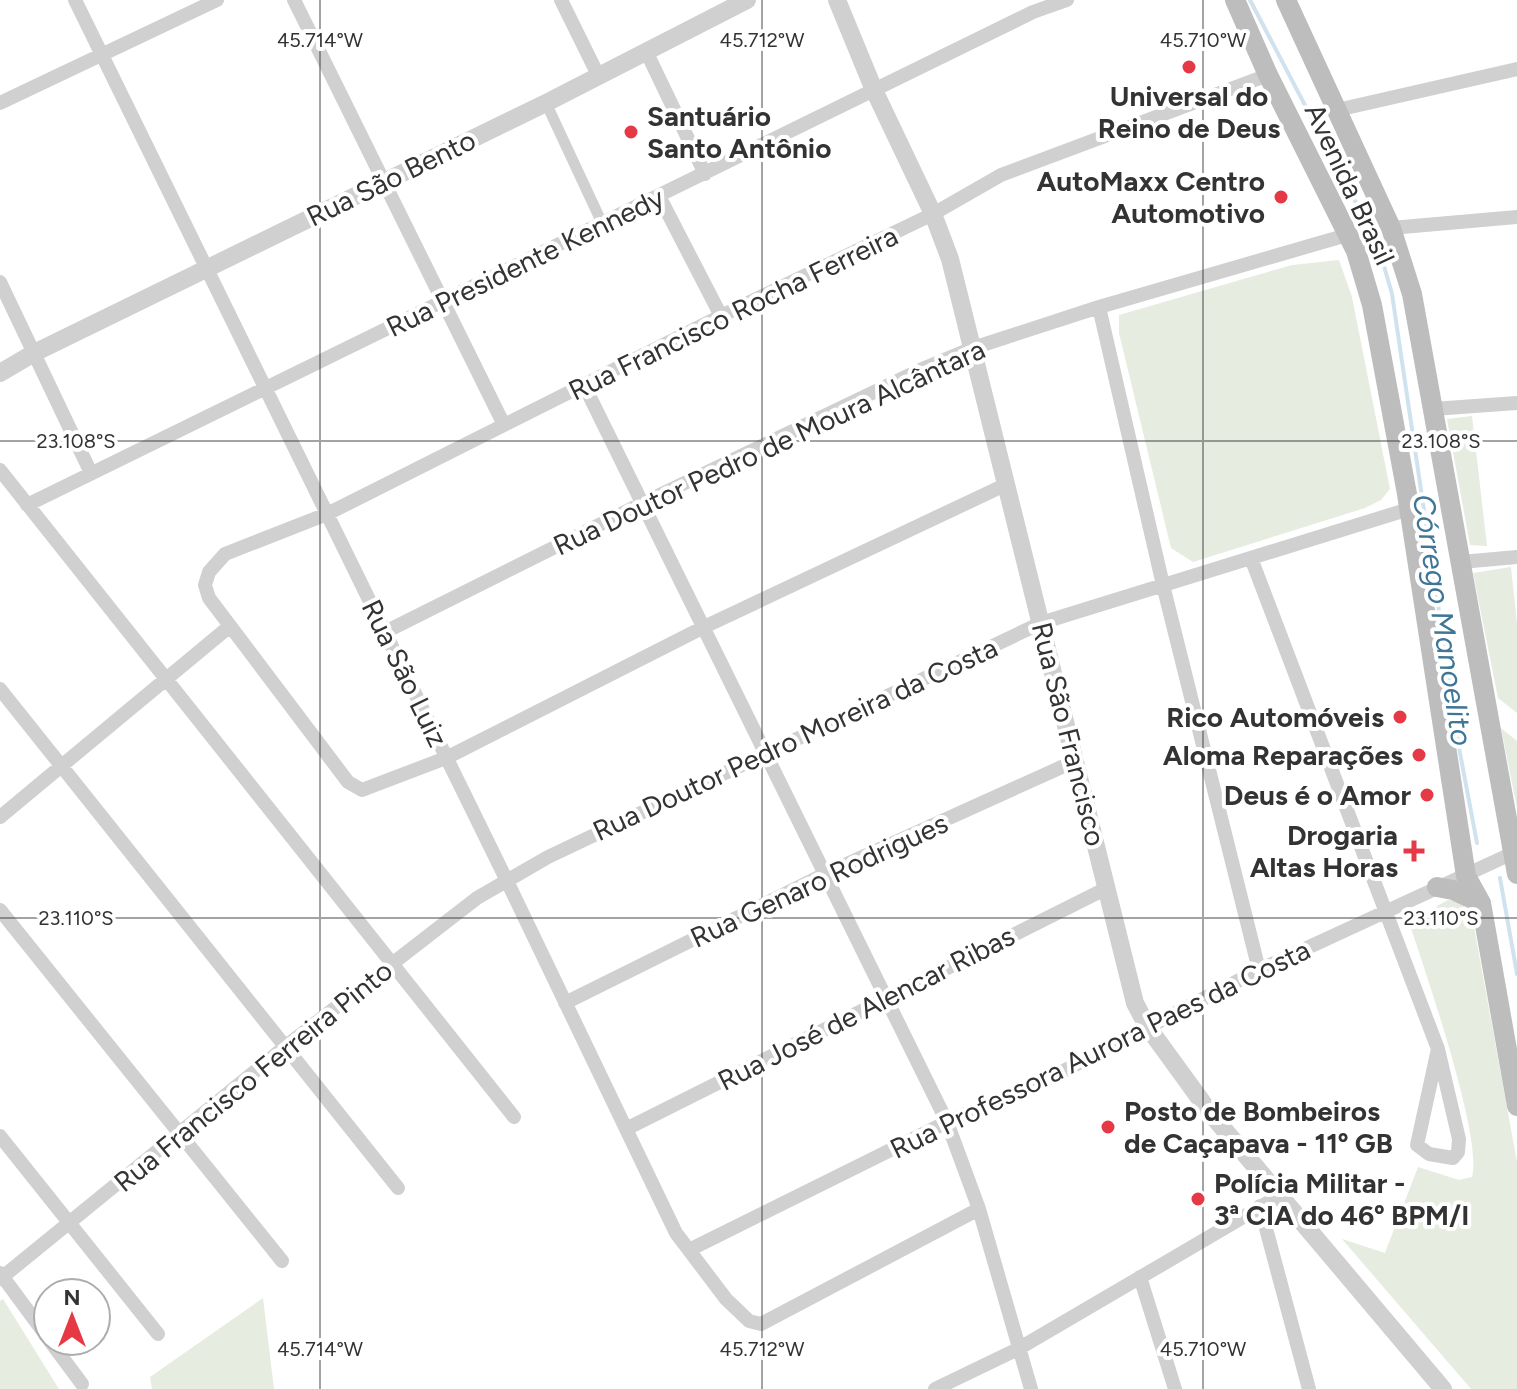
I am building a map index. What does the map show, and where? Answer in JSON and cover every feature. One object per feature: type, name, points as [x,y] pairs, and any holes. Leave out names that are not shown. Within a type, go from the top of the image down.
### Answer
[{"type":"main road","name":"Avenida Brasil","points":[[1235,0],[1268,75],[1356,251],[1372,305],[1409,509],[1466,876],[1481,903],[1517,1106]]},
{"type":"main road","name":"Avenida Brasil","points":[[1286,0],[1391,228],[1412,294],[1517,874]]},
{"type":"main road","points":[[1437,887],[1453,890],[1481,903]]},
{"type":"street","name":"Rua São Luiz","points":[[75,0],[676,1233],[726,1299],[749,1321],[761,1324],[979,1209]]},
{"type":"street","points":[[0,103],[217,0]]},
{"type":"street","points":[[294,0],[504,425]]},
{"type":"street","points":[[561,0],[598,75]]},
{"type":"street","name":"Rua São Bento","points":[[0,373],[34,353],[546,103],[747,0]]},
{"type":"street","name":"Rua São Francisco","points":[[837,0],[874,90],[933,214],[950,259],[1135,1003],[1147,1026],[1211,1114],[1443,1389]]},
{"type":"street","name":"Rua Presidente Kennedy","points":[[27,505],[1033,12],[1067,0]]},
{"type":"street","points":[[646,51],[705,174]]},
{"type":"street","points":[[1337,110],[1517,69]]},
{"type":"street","name":"Rua Francisco Rocha Ferreira","points":[[230,626],[209,598],[205,585],[209,572],[225,554],[327,514],[721,316],[933,214],[1001,175],[1268,75]]},
{"type":"street","points":[[546,103],[602,223]]},
{"type":"street","points":[[659,196],[721,316]]},
{"type":"street","points":[[1391,228],[1517,217]]},
{"type":"street","name":"Rua Doutor Pedro de Moura Alcântara","points":[[385,632],[643,503],[920,370],[973,348],[1099,307],[1347,235]]},
{"type":"street","points":[[0,282],[91,473]]},
{"type":"street","points":[[1099,307],[1163,585],[1259,970]]},
{"type":"street","points":[[584,385],[947,1122],[979,1209],[1031,1389]]},
{"type":"street","points":[[1433,409],[1517,403]]},
{"type":"street","points":[[0,470],[514,1117]]},
{"type":"street","points":[[0,817],[230,626],[348,782],[362,790],[446,758],[704,627],[1007,484]]},
{"type":"street","name":"Rua Doutor Pedro Moreira da Costa","points":[[507,881],[548,857],[1041,623],[1409,509]]},
{"type":"street","points":[[1461,562],[1517,557]]},
{"type":"street","points":[[1251,558],[1438,1049],[1459,1139],[1458,1152],[1453,1158],[1429,1154],[1417,1145],[1438,1049]]},
{"type":"street","points":[[0,689],[398,1188]]},
{"type":"street","name":"Rua Genaro Rodrigues","points":[[565,1003],[825,874],[1075,761]]},
{"type":"street","name":"Rua Professora Aurora Paes da Costa","points":[[689,1250],[947,1122],[1048,1079],[1259,970],[1513,853]]},
{"type":"street","name":"Rua Francisco Ferreira Pinto","points":[[1,1276],[286,1046],[477,898],[507,881]]},
{"type":"street","name":"Rua José de Alencar Ribas","points":[[626,1129],[1107,888]]},
{"type":"street","points":[[0,910],[282,1261]]},
{"type":"street","points":[[0,1136],[158,1334]]},
{"type":"street","points":[[935,1389],[1018,1349],[1279,1196]]},
{"type":"street","points":[[1260,1206],[1309,1389]]},
{"type":"street","points":[[1,1276],[32,1317]]},
{"type":"street","points":[[1140,1277],[1175,1389]]},
{"type":"street","points":[[62,1357],[82,1384]]},
{"type":"shaded area","points":[[1339,260],[1352,297],[1390,489],[1381,500],[1365,508],[1193,562],[1171,548],[1119,333],[1119,315],[1292,265]]},
{"type":"shaded area","points":[[1472,416],[1487,546],[1470,545],[1447,419]]},
{"type":"shaded area","points":[[1511,567],[1517,624],[1517,713],[1498,698],[1473,573]]},
{"type":"shaded area","points":[[1501,728],[1517,741],[1517,808]]},
{"type":"shaded area","points":[[1448,900],[1466,908],[1474,927],[1517,1162],[1517,1389],[1471,1389],[1342,1239],[1385,1253],[1418,1167],[1459,1180],[1472,1177],[1473,1157],[1461,1093],[1411,928]]},
{"type":"shaded area","points":[[263,1298],[274,1389],[152,1389],[150,1377]]},
{"type":"shaded area","points":[[3,1299],[32,1346],[32,1357],[39,1357],[59,1389],[0,1389],[0,1301]]},
{"type":"waterway","name":"Córrego Manoelito","points":[[1250,0],[1378,245],[1392,294],[1460,753],[1477,843]]},
{"type":"waterway","points":[[1500,878],[1517,974]]},
{"type":"place","name":"Universal do Reino de Deus","points":[[1189,67]]},
{"type":"place","name":"Santuário Santo Antônio","points":[[631,132]]},
{"type":"place","name":"AutoMaxx Centro Automotivo","points":[[1281,197]]},
{"type":"place","name":"Rico Automóveis","points":[[1400,717]]},
{"type":"place","name":"Aloma Reparações","points":[[1419,755]]},
{"type":"place","name":"Deus é o Amor","points":[[1427,795]]},
{"type":"place","name":"Drogaria Altas Horas","points":[[1414,851]]},
{"type":"place","name":"Posto de Bombeiros de Caçapava - 11º GB","points":[[1108,1127]]},
{"type":"place","name":"Polícia Militar - 3ª CIA do 46º BPM/I","points":[[1198,1199]]}]
